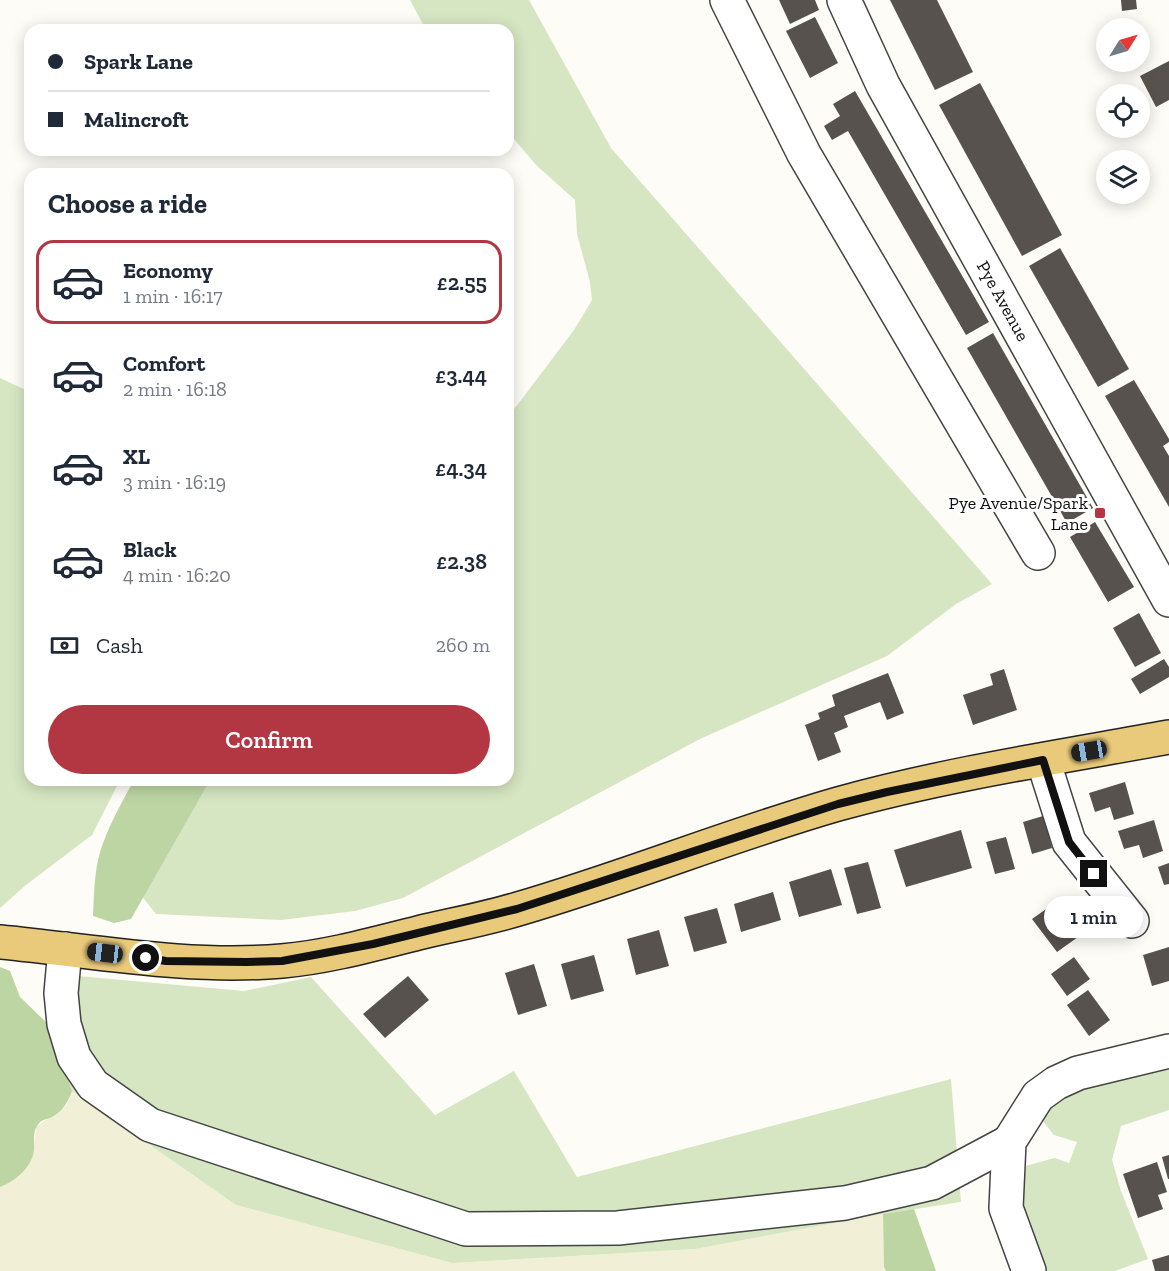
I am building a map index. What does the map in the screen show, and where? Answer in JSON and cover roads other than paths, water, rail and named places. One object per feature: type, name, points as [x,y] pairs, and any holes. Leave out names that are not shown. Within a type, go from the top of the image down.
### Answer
[{"type":"main road","points":[[0,942],[166,961],[282,961],[326,954],[517,909],[838,804],[1043,760],[1169,737]]},
{"type":"street","points":[[727,0],[804,154],[1038,554]]},
{"type":"street","name":"Pye Avenue","points":[[844,0],[883,85],[1169,600]]},
{"type":"street","points":[[1043,760],[1069,842],[1132,921]]},
{"type":"street","points":[[65,949],[63,1014],[74,1057],[93,1084],[150,1125],[466,1229],[618,1228],[845,1203],[932,1183],[1009,1142]]},
{"type":"street","points":[[1029,1271],[1006,1208],[1009,1142],[1038,1096],[1056,1083],[1078,1073],[1169,1051]]},
{"type":"place","name":"Pye Avenue/Spark Lane","points":[[1100,513]]}]
